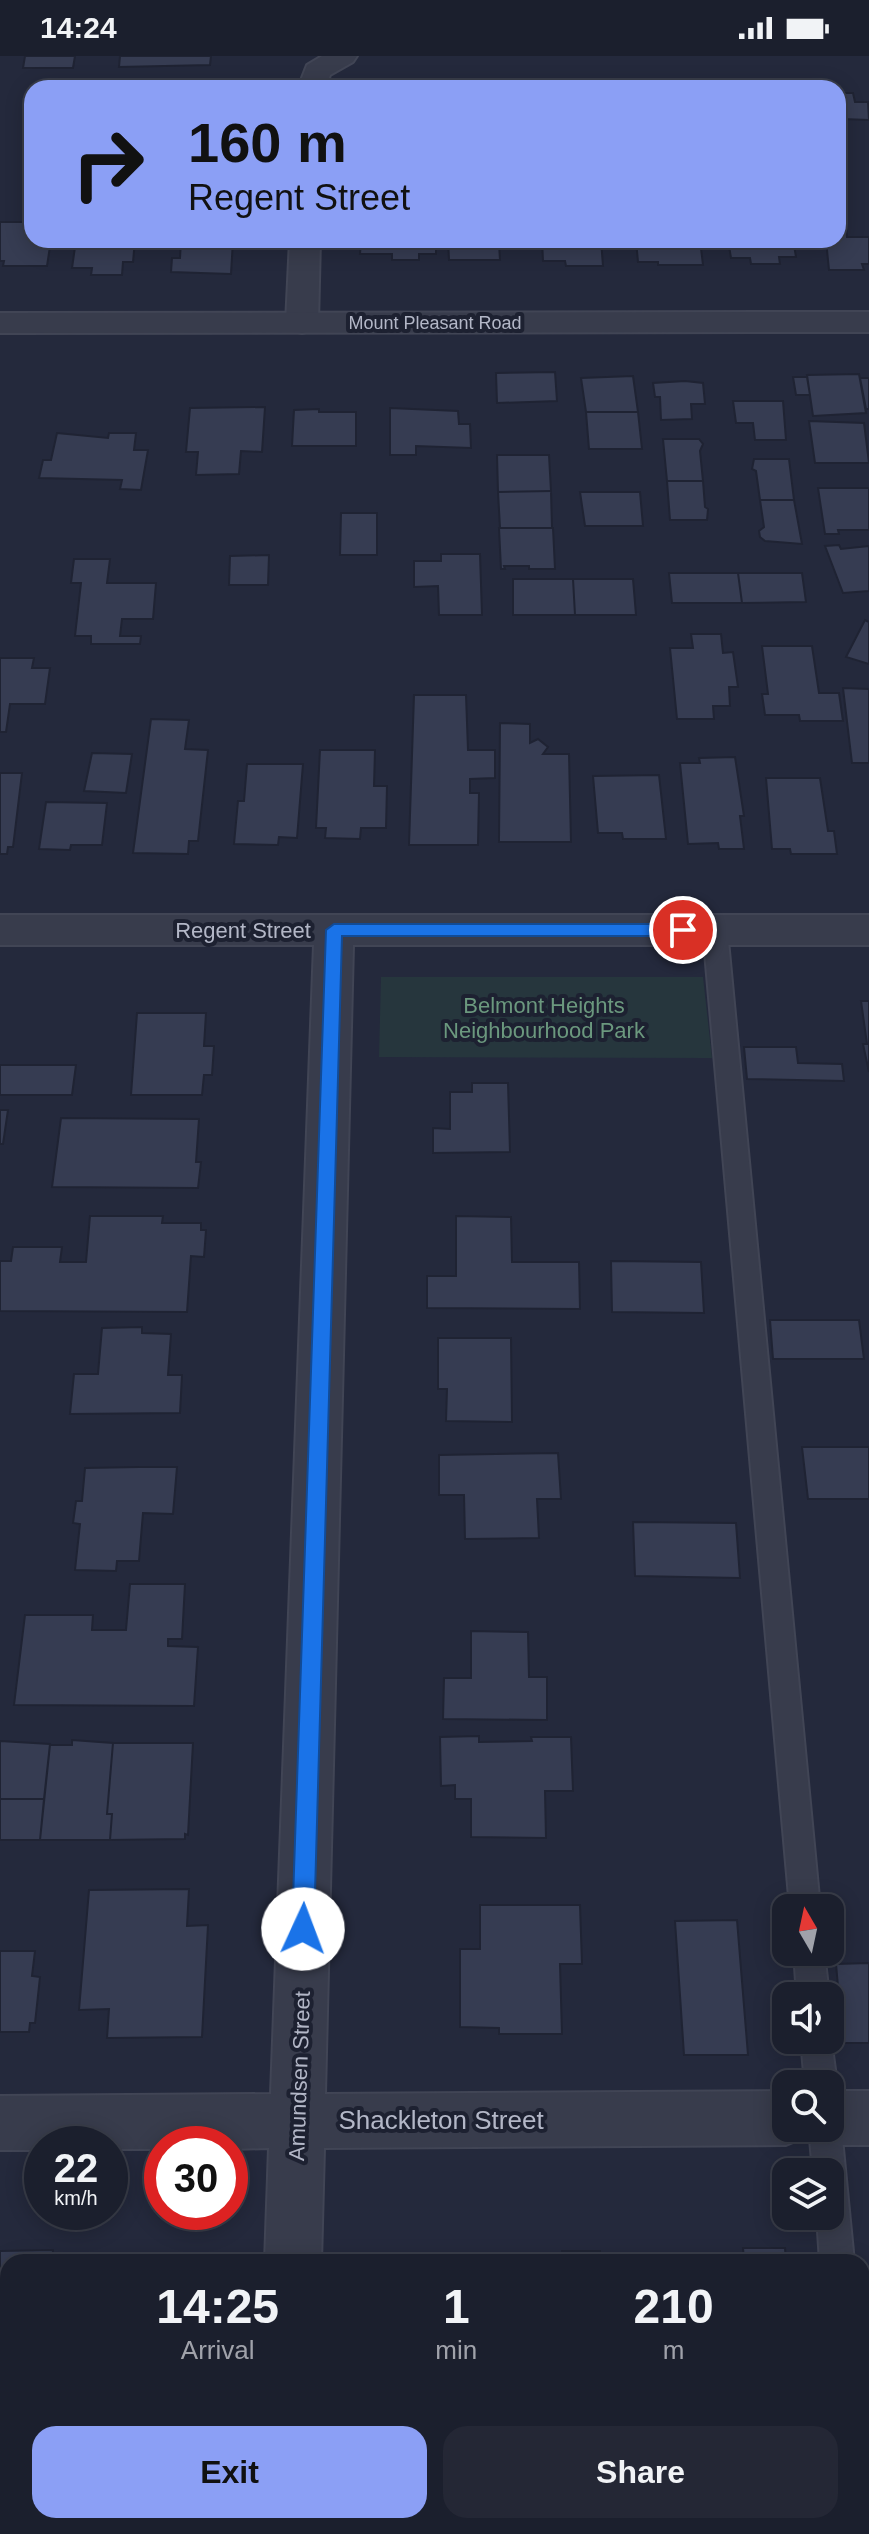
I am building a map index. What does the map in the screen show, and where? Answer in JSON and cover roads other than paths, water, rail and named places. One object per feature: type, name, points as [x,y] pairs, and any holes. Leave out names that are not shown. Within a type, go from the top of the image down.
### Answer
[{"type":"street","points":[[314,80],[317,71],[343,56]]},
{"type":"street","points":[[302,323],[305,248]]},
{"type":"street","name":"Mount Pleasant Road","points":[[0,323],[869,322]]},
{"type":"street","name":"Regent Street","points":[[0,930],[869,930]]},
{"type":"street","name":"Amundsen Street","points":[[293,2254],[334,930]]},
{"type":"street","name":"Shackleton Street","points":[[0,2123],[772,2118]]},
{"type":"street","points":[[844,2118],[869,2118]]},
{"type":"lane","points":[[715,930],[804,1894]]},
{"type":"lane","points":[[834,2230],[836,2254]]},
{"type":"park label","name":"Belmont Heights Neighbourhood Park","points":[[544,1018]]}]
